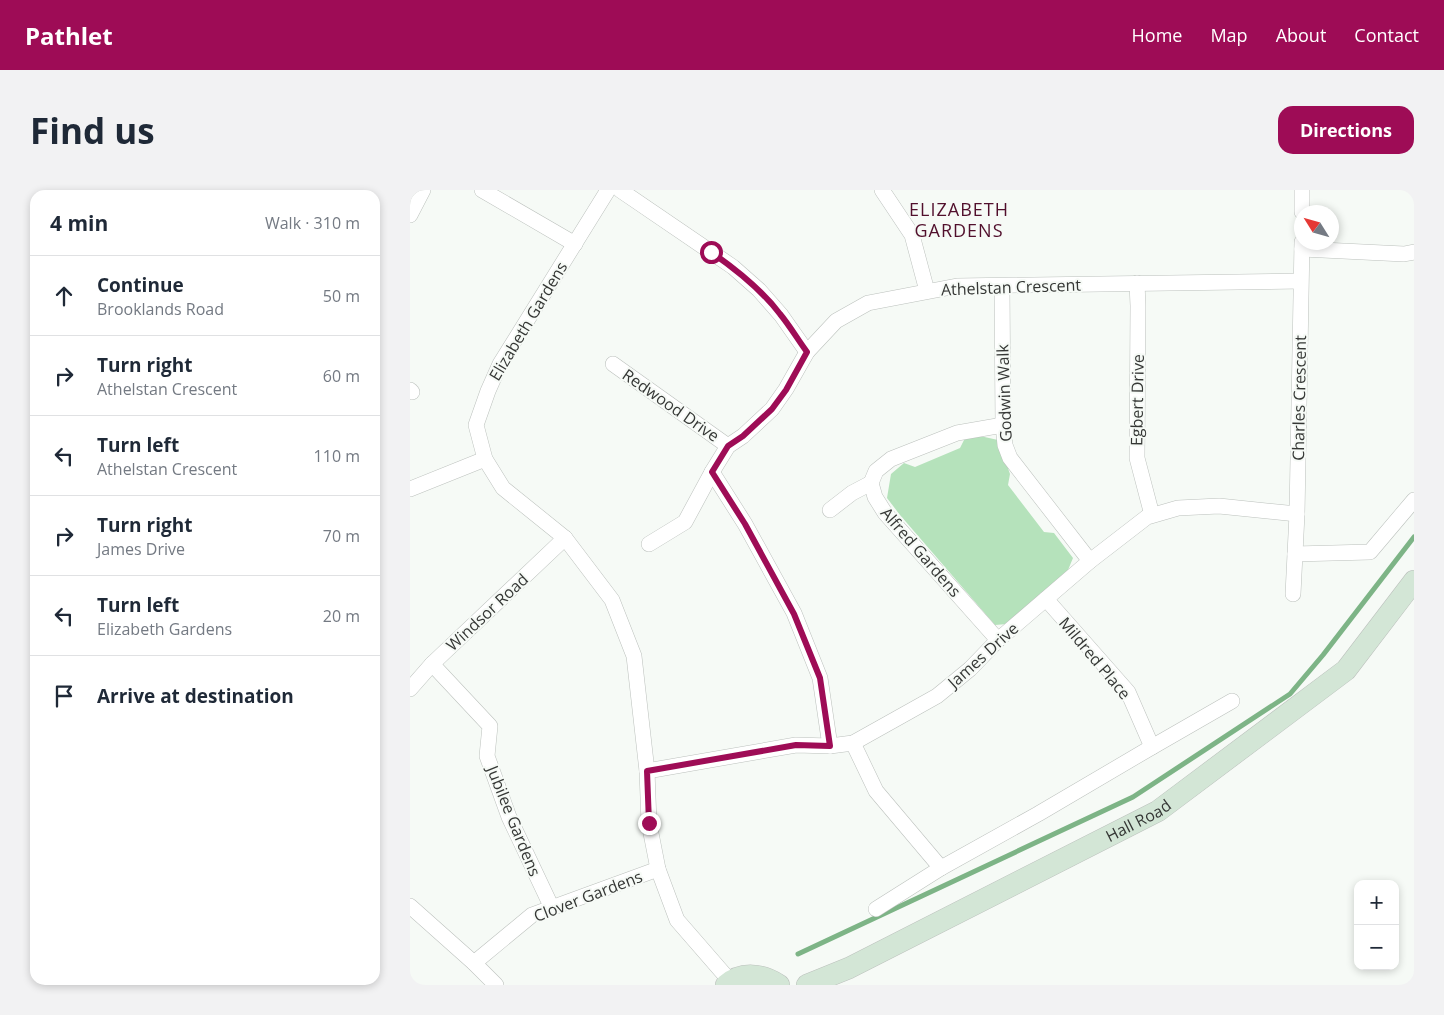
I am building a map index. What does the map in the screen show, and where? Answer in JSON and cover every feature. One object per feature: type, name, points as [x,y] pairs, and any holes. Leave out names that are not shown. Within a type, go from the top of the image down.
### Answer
[{"type":"street","points":[[410,215],[423,190]]},
{"type":"street","points":[[482,190],[575,244]]},
{"type":"street","name":"Elizabeth Gardens","points":[[608,190],[500,364],[476,425],[485,459],[503,488],[566,538],[612,600],[634,656],[647,771],[649,823],[658,869],[678,920],[728,983]]},
{"type":"street","points":[[620,190],[733,267],[759,290],[781,315],[807,352]]},
{"type":"street","points":[[882,190],[912,235],[928,291]]},
{"type":"street","points":[[1302,190],[1302,205]]},
{"type":"street","points":[[1339,249],[1404,254],[1414,252]]},
{"type":"street","name":"Charles Crescent","points":[[1293,594],[1297,514],[1302,250]]},
{"type":"street","name":"Athelstan Crescent","points":[[650,544],[685,522],[728,446],[743,436],[772,409],[786,390],[807,352],[836,321],[868,304],[957,286],[1300,281]]},
{"type":"street","name":"Egbert Drive","points":[[1137,283],[1137,458],[1152,515]]},
{"type":"street","name":"Godwin Walk","points":[[1002,286],[1004,445],[1010,458],[1090,562]]},
{"type":"street","name":"Redwood Drive","points":[[613,364],[728,446]]},
{"type":"street","points":[[830,510],[852,493],[871,483],[876,471],[891,459],[958,433],[1003,426]]},
{"type":"street","points":[[410,489],[485,459]]},
{"type":"street","points":[[712,472],[745,524],[794,614],[820,678],[830,746]]},
{"type":"street","name":"Alfred Gardens","points":[[871,483],[875,497],[885,513],[998,640]]},
{"type":"street","points":[[1295,554],[1370,552],[1414,500]]},
{"type":"street","name":"James Drive","points":[[647,771],[796,745],[830,746],[853,743],[937,696],[970,669],[998,640],[1046,599],[1090,562],[1152,515],[1178,508],[1219,506],[1297,514]]},
{"type":"street","name":"Windsor Road","points":[[410,689],[432,664],[566,538]]},
{"type":"street","name":"Hall Road","points":[[807,985],[849,968],[1158,812],[1346,670],[1414,581]]},
{"type":"street","name":"Mildred Place","points":[[1046,599],[1128,692],[1152,747]]},
{"type":"street","name":"Jubilee Gardens","points":[[432,664],[490,726],[488,756],[509,817],[552,908]]},
{"type":"street","points":[[876,909],[941,868],[1232,701]]},
{"type":"street","points":[[853,743],[876,791],[941,868]]},
{"type":"street","name":"Clover Gardens","points":[[474,963],[532,915],[658,869]]},
{"type":"street","points":[[410,906],[496,985]]},
{"type":"street","points":[[728,983],[742,976],[755,975],[767,978],[778,985]]},
{"type":"green space","points":[[980,436],[998,440],[1010,474],[1008,485],[1044,532],[1054,533],[1073,558],[1068,570],[1007,624],[995,625],[887,498],[891,474],[904,463],[915,467],[960,448],[965,438]]},
{"type":"waterway","points":[[798,954],[1133,797],[1290,694],[1323,655],[1414,537]]},
{"type":"district","name":"ELIZABETH GARDENS","points":[[959,220]]},
{"type":"route","points":[[649,823],[647,771],[796,745],[830,746],[820,678],[794,614],[745,524],[712,472],[728,446],[743,436],[772,409],[786,390],[807,352],[781,315],[759,290],[733,267],[711,252]]}]
